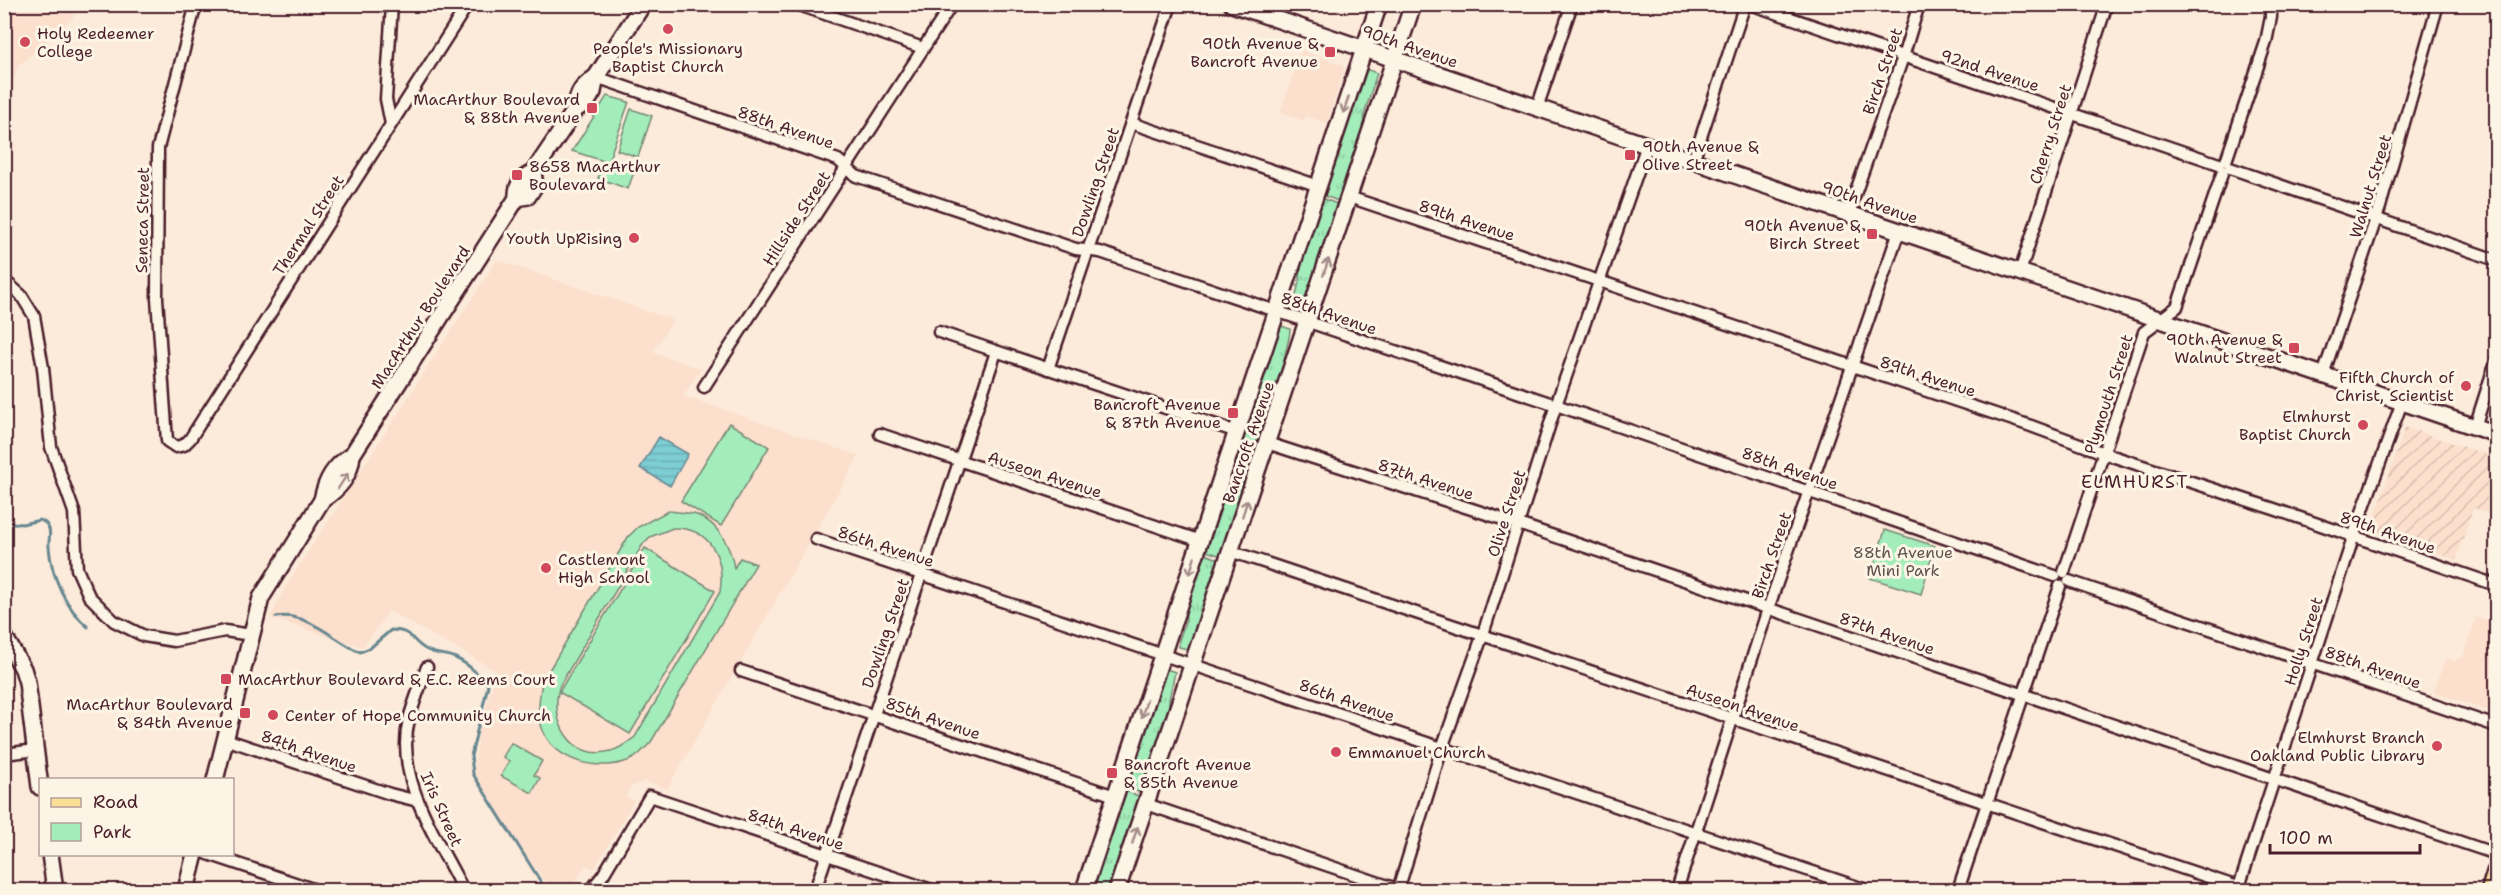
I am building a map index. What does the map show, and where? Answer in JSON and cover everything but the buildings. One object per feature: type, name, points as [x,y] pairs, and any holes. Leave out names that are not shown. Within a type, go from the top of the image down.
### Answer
[{"type":"main road","name":"MacArthur Boulevard","points":[[215,778],[261,598],[322,500],[337,490],[351,470],[352,455],[517,198],[516,189],[524,177],[533,173],[576,109],[577,95],[583,86],[596,76],[642,4]]},
{"type":"main road","name":"90th Avenue","points":[[1232,4],[2496,434]]},
{"type":"main road","name":"Bancroft Avenue","points":[[1084,891],[1379,4]]},
{"type":"main road","name":"Bancroft Avenue","points":[[1117,891],[1413,4]]},
{"type":"main road","points":[[4,636],[23,669],[27,682],[39,778]]},
{"type":"main road","points":[[50,856],[55,891]]},
{"type":"main road","points":[[186,891],[195,856]]},
{"type":"main road","points":[[2490,891],[2496,871]]},
{"type":"street","name":"Seneca Street","points":[[167,441],[157,298],[158,148],[196,4]]},
{"type":"street","points":[[391,124],[386,99],[392,4]]},
{"type":"street","name":"Thermal Street","points":[[167,441],[176,447],[188,443],[468,4]]},
{"type":"street","points":[[796,4],[923,48]]},
{"type":"street","name":"Hillside Street","points":[[704,387],[952,4]]},
{"type":"street","name":"Dowling Street","points":[[1048,369],[1171,4]]},
{"type":"street","points":[[1537,108],[1572,4]]},
{"type":"street","points":[[1693,161],[1745,4]]},
{"type":"street","name":"92nd Avenue","points":[[1750,4],[2496,260]]},
{"type":"street","name":"Birch Street","points":[[1848,213],[1903,57],[1919,4]]},
{"type":"street","name":"Cherry Street","points":[[2020,272],[2107,4]]},
{"type":"street","name":"Plymouth Street","points":[[1958,891],[2144,332],[2177,308],[2266,42],[2271,4]]},
{"type":"street","name":"Walnut Street","points":[[2323,375],[2376,218],[2438,4]]},
{"type":"street","name":"88th Avenue","points":[[596,76],[838,160],[856,176],[1077,249],[1100,252],[1810,491],[2231,638],[2312,662],[2496,726]]},
{"type":"street","points":[[1131,123],[1319,186]]},
{"type":"street","name":"Olive Street","points":[[1399,890],[1442,748],[1483,634],[1556,405],[1647,146]]},
{"type":"street","name":"89th Avenue","points":[[1349,197],[2496,585]]},
{"type":"street","name":"Birch Street","points":[[1677,891],[1768,609],[1899,231]]},
{"type":"street","points":[[4,280],[21,295],[34,316],[43,368],[51,447],[74,512],[77,569],[89,596],[114,621],[144,636],[174,641],[225,631],[251,635]]},
{"type":"street","points":[[939,332],[1237,432]]},
{"type":"street","name":"Dowling Street","points":[[815,891],[996,352]]},
{"type":"street","points":[[2475,427],[2496,360]]},
{"type":"street","name":"Holly Street","points":[[2241,890],[2273,778],[2354,536],[2402,402]]},
{"type":"street","name":"Auseon Avenue","points":[[880,434],[1200,541]]},
{"type":"street","name":"87th Avenue","points":[[1267,443],[1518,524],[2496,855]]},
{"type":"street","name":"86th Avenue","points":[[816,539],[1193,663],[1868,891]]},
{"type":"street","name":"Auseon Avenue","points":[[1230,551],[2241,890]]},
{"type":"street","name":"Iris Street","points":[[427,667],[409,721],[407,758],[410,779],[418,801],[463,891]]},
{"type":"street","name":"85th Avenue","points":[[741,671],[873,713],[1115,796]]},
{"type":"street","name":"84th Avenue","points":[[225,739],[390,794],[418,801]]},
{"type":"street","points":[[4,754],[36,750]]},
{"type":"street","name":"84th Avenue","points":[[591,891],[650,796],[932,891]]},
{"type":"street","points":[[1146,804],[1399,890]]},
{"type":"street","points":[[211,856],[316,891]]},
{"type":"shaded area","name":"Holy Redeemer College","points":[[5,4],[74,5],[73,18],[18,66],[5,109]]},
{"type":"shaded area","points":[[1302,50],[1343,66],[1327,123],[1306,116],[1304,121],[1280,112]]},
{"type":"shaded area","name":"Castlemont High School","points":[[497,260],[673,320],[653,352],[701,369],[683,396],[859,456],[667,789],[644,781],[631,787],[625,796],[634,801],[594,869],[586,865],[570,890],[553,890],[514,841],[474,770],[479,730],[497,671],[389,611],[363,647],[270,618],[285,588]]},
{"type":"shaded area","points":[[2405,427],[2496,458],[2496,516],[2473,508],[2456,560],[2370,531]]},
{"type":"shaded area","points":[[2476,617],[2496,625],[2496,714],[2434,692],[2445,658],[2456,662],[2457,658],[2462,659]]},
{"type":"green space","points":[[1365,69],[1377,73],[1364,115],[1364,128],[1341,202],[1322,195]]},
{"type":"green space","points":[[607,96],[629,102],[608,162],[634,172],[628,189],[598,178],[604,161],[572,151]]},
{"type":"green space","points":[[631,109],[652,116],[638,157],[617,150]]},
{"type":"green space","points":[[1321,198],[1340,205],[1304,309],[1294,305],[1300,277],[1298,268]]},
{"type":"green space","points":[[1279,325],[1290,329],[1289,338],[1284,366],[1258,448],[1240,442]]},
{"type":"green space","points":[[729,423],[769,447],[721,526],[681,501]]},
{"type":"green space","points":[[1238,446],[1257,452],[1222,556],[1203,550]]},
{"type":"green space","points":[[668,511],[697,515],[711,524],[727,544],[734,568],[740,558],[756,564],[651,742],[634,758],[623,763],[597,765],[584,763],[560,752],[544,733],[539,714],[542,682],[628,537],[638,527]],"holes":[[[673,528],[697,533],[713,547],[720,568],[720,592],[635,737],[611,751],[597,753],[584,750],[574,744],[560,724],[557,712],[560,685],[643,544],[650,537]]]},
{"type":"green space","name":"88th Avenue Mini Park","points":[[1885,530],[1935,546],[1921,594],[1870,578]]},
{"type":"green space","points":[[645,548],[715,591],[630,734],[559,692]]},
{"type":"green space","points":[[1202,553],[1221,560],[1190,650],[1179,647],[1179,640],[1186,620],[1185,605]]},
{"type":"green space","points":[[1164,668],[1175,672],[1169,700],[1169,713],[1142,793],[1124,787]]},
{"type":"green space","points":[[511,743],[542,761],[534,775],[540,778],[532,793],[501,776],[509,761],[503,757]]},
{"type":"green space","points":[[1123,790],[1141,797],[1110,890],[1090,890]]},
{"type":"water","points":[[659,437],[688,454],[670,486],[640,468]]},
{"type":"waterway","points":[[4,522],[22,524],[40,520],[46,524],[50,531],[50,558],[56,580],[73,611],[88,627]]},
{"type":"waterway","points":[[276,617],[287,616],[309,622],[360,652],[370,648],[391,630],[404,632],[427,650],[456,658],[480,676],[488,685],[471,756],[473,774],[546,890]]},
{"type":"place","name":"People's Missionary Baptist Church","points":[[668,29]]},
{"type":"place","name":"Holy Redeemer College","points":[[25,42]]},
{"type":"place","name":"90th Avenue & Bancroft Avenue","points":[[1330,52]]},
{"type":"place","name":"MacArthur Boulevard & 88th Avenue","points":[[592,108]]},
{"type":"place","name":"90th Avenue & Olive Street","points":[[1630,155]]},
{"type":"place","name":"8658 MacArthur Boulevard","points":[[517,175]]},
{"type":"place","name":"90th Avenue & Birch Street","points":[[1872,234]]},
{"type":"place","name":"Youth UpRising","points":[[634,238]]},
{"type":"place","name":"90th Avenue & Walnut Street","points":[[2294,348]]},
{"type":"place","name":"Fifth Church of Christ, Scientist","points":[[2466,386]]},
{"type":"place","name":"Bancroft Avenue & 87th Avenue","points":[[1233,413]]},
{"type":"place","name":"Elmhurst Baptist Church","points":[[2363,425]]},
{"type":"place","name":"Castlemont High School","points":[[546,568]]},
{"type":"place","name":"MacArthur Boulevard & E.C. Reems Court","points":[[226,679]]},
{"type":"place","name":"MacArthur Boulevard & 84th Avenue","points":[[245,713]]},
{"type":"place","name":"Center of Hope Community Church","points":[[273,715]]},
{"type":"place","name":"Elmhurst Branch Oakland Public Library","points":[[2437,746]]},
{"type":"place","name":"Emmanuel Church","points":[[1336,752]]},
{"type":"place","name":"Bancroft Avenue & 85th Avenue","points":[[1112,773]]},
{"type":"district","name":"ELMHURST","points":[[2135,482]]}]
